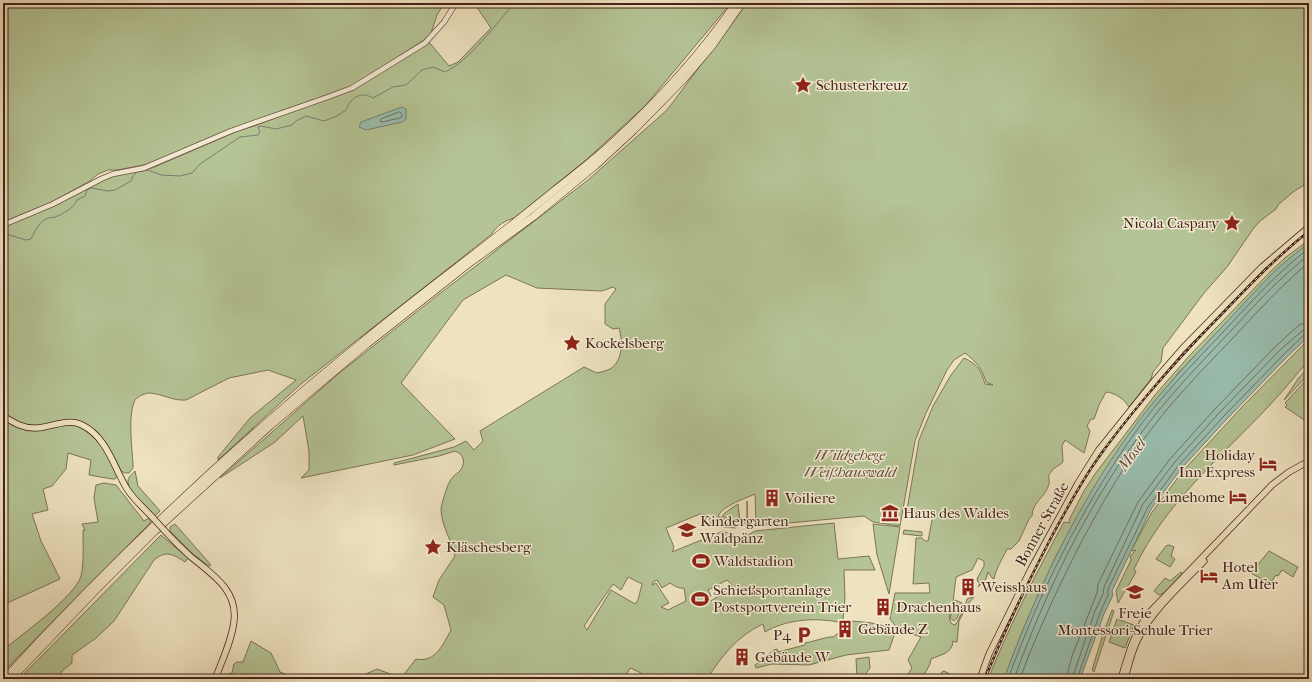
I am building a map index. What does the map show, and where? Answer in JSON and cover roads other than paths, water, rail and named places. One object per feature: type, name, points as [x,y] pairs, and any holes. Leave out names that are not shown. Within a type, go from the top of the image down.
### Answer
[{"type":"highway","points":[[4,679],[107,572],[164,516],[245,441],[362,341],[528,212],[611,144],[649,108],[681,74],[708,42],[736,3]]},
{"type":"highway","points":[[11,679],[94,592],[156,531],[271,425],[366,344],[467,265],[533,217],[595,166],[630,134],[684,79],[712,46],[742,3]]},
{"type":"main road","name":"Bonner Straße","points":[[980,679],[989,654],[1053,528],[1094,456],[1182,349],[1262,267],[1309,227]]},
{"type":"main road","points":[[3,416],[15,423],[27,427],[36,428],[73,423],[82,424],[90,430],[105,446],[130,492],[164,530],[190,556],[213,574],[223,585],[232,602],[234,613],[233,627],[216,678]]},
{"type":"main road","points":[[1124,679],[1137,641],[1146,625],[1157,612],[1200,562],[1272,485],[1289,472],[1309,461]]},
{"type":"main road","points":[[1121,679],[1130,646],[1146,617],[1161,600],[1275,487],[1294,472],[1309,464]]},
{"type":"main road","points":[[1161,600],[1173,594]]},
{"type":"main road","points":[[1157,612],[1161,600]]},
{"type":"street","points":[[3,224],[53,204],[101,179],[144,168],[231,131],[352,88],[425,42],[444,22],[456,3]]},
{"type":"water","points":[[402,107],[406,109],[406,119],[402,122],[366,130],[359,127],[361,122]]},
{"type":"water","name":"Mosel","points":[[1309,243],[1309,336],[1226,420],[1181,469],[1151,509],[1112,591],[1113,595],[1104,614],[1080,679],[1004,679],[1029,615],[1058,552],[1091,491],[1129,434],[1150,406],[1173,380],[1252,295],[1272,274],[1294,254]]},
{"type":"waterway","points":[[3,233],[26,240],[31,239],[43,220],[58,216],[68,210],[76,203],[77,200],[85,196],[87,190],[91,188],[108,191],[115,190],[131,181],[137,172],[148,170],[161,175],[180,176],[192,173],[200,164],[240,137],[258,135],[260,132],[258,127],[261,126],[276,129],[292,125],[296,121],[306,116],[324,121],[337,116],[346,110],[348,105],[357,96],[364,95],[373,98],[393,87],[406,85],[422,70],[433,67],[445,72],[463,60],[491,31],[514,3]]},
{"type":"railway","points":[[985,679],[1017,606],[1053,534],[1094,464],[1122,426],[1168,371],[1284,252],[1309,231]]},
{"type":"place","name":"Schusterkreuz","points":[[803,85]]},
{"type":"place","name":"Nicola Caspary","points":[[1232,223]]},
{"type":"place","name":"Kockelsberg","points":[[572,343]]},
{"type":"place","name":"Holiday Inn Express","points":[[1268,464]]},
{"type":"place","name":"Limehome","points":[[1238,497]]},
{"type":"place","name":"Voiliere","points":[[772,498]]},
{"type":"place","name":"Haus des Waldes","points":[[890,513]]},
{"type":"place","name":"Kindergarten Waldpänz","points":[[687,530]]},
{"type":"place","name":"Kläschesberg","points":[[433,547]]},
{"type":"place","name":"Waldstadion","points":[[701,561]]},
{"type":"place","name":"Hotel Am Ufer","points":[[1209,576]]},
{"type":"place","name":"Weisshaus","points":[[968,587]]},
{"type":"place","name":"Freie Montessori-Schule Trier","points":[[1135,592]]},
{"type":"place","name":"Schießsportanlage Postsportverein Trier","points":[[700,599]]},
{"type":"place","name":"Drachenhaus","points":[[883,607]]},
{"type":"place","name":"Gebäude Z","points":[[845,629]]},
{"type":"place","name":"P4","points":[[804,635]]},
{"type":"place","name":"Gebäude W","points":[[742,657]]},
{"type":"park label","name":"Wildgehege Weißhauswald","points":[[850,464]]}]
